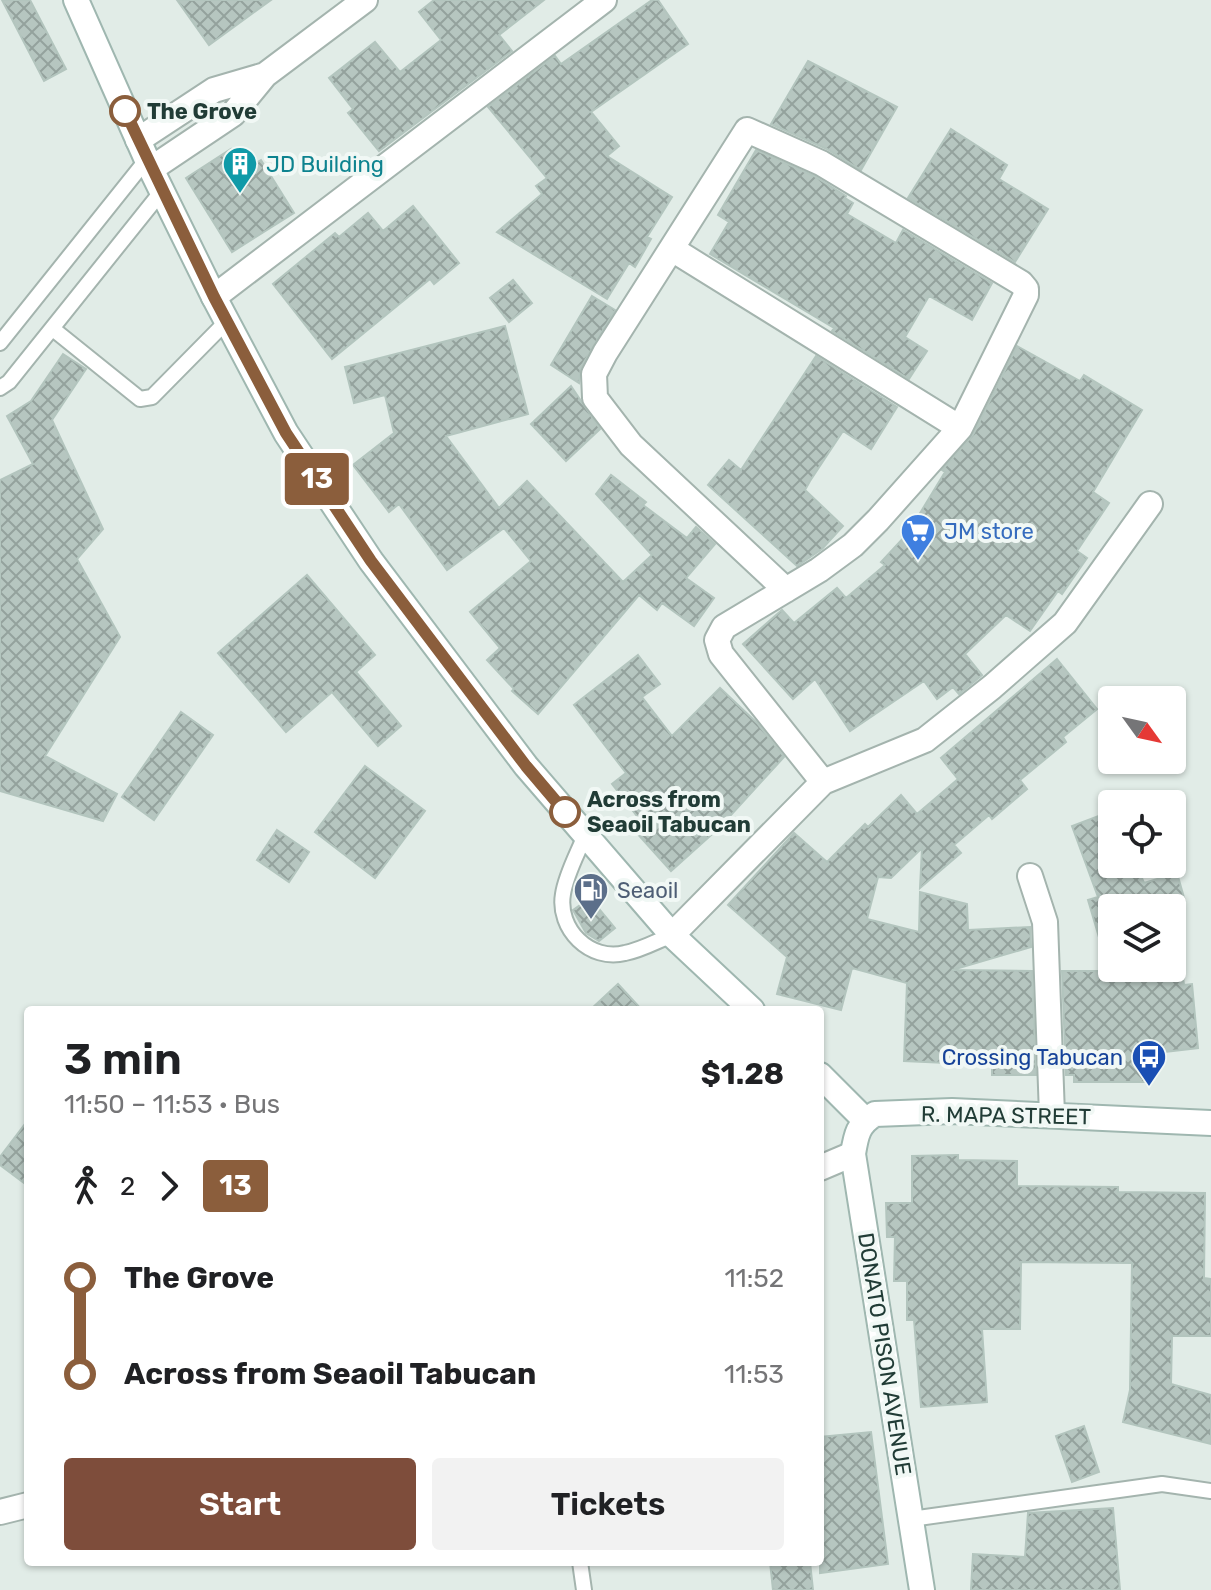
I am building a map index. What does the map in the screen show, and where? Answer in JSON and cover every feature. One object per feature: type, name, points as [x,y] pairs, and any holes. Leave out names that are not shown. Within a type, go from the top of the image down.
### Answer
[{"type":"street","points":[[76,0],[150,165],[214,297],[286,433],[371,561],[526,766],[672,935],[740,1006]]},
{"type":"street","points":[[150,165],[233,114],[265,75],[365,0]]},
{"type":"street","points":[[214,297],[604,0]]},
{"type":"street","points":[[786,590],[631,445],[595,398],[594,374],[747,130],[821,163],[1021,283],[1026,289],[1026,295],[960,428],[853,545],[786,590],[724,627],[717,640],[721,654],[823,782]]},
{"type":"street","points":[[672,249],[960,428]]},
{"type":"street","points":[[672,935],[823,782],[925,740],[1065,623],[1150,504]]},
{"type":"street","points":[[1030,876],[1045,922],[1052,1115]]},
{"type":"street","points":[[824,1079],[865,1120]]},
{"type":"street","name":"R. MAPA STREET","points":[[865,1120],[875,1114],[952,1111],[1211,1123]]},
{"type":"street","name":"DONATO PISON AVENUE","points":[[865,1120],[856,1133],[853,1154],[922,1590]]},
{"type":"street","points":[[824,1166],[853,1154]]},
{"type":"street","points":[[0,1512],[24,1506]]},
{"type":"lane","points":[[0,388],[9,382],[53,329],[150,165]]},
{"type":"lane","points":[[0,343],[150,165]]},
{"type":"lane","points":[[53,329],[140,399],[152,397],[227,321]]},
{"type":"lane","points":[[585,835],[563,892],[562,906],[571,932],[590,949],[613,955],[625,954],[672,935]]},
{"type":"lane","points":[[911,1519],[1162,1484],[1211,1491]]},
{"type":"lane","points":[[581,1566],[584,1590]]},
{"type":"building","points":[[2,0],[30,0],[66,69],[44,81]]},
{"type":"building","points":[[177,0],[271,0],[209,45]]},
{"type":"building","points":[[434,0],[544,0],[499,35],[512,51],[379,151],[348,113],[353,109],[329,78],[375,42],[400,72],[441,40],[419,12]]},
{"type":"building","points":[[652,0],[658,0],[688,44],[591,112],[619,146],[607,156],[672,197],[647,237],[651,239],[635,267],[629,263],[607,299],[497,232],[542,194],[536,186],[547,178],[488,107],[555,56],[561,64]]},
{"type":"building","points":[[808,61],[897,107],[861,170],[827,149],[771,124]]},
{"type":"building","points":[[951,129],[1007,165],[999,179],[1048,209],[1015,262],[908,198]]},
{"type":"building","name":"JD Building","points":[[231,149],[244,170],[261,160],[294,213],[232,252],[186,178]]},
{"type":"building","points":[[756,150],[814,176],[846,196],[853,203],[847,214],[896,243],[903,230],[992,283],[972,320],[929,296],[905,337],[927,351],[909,379],[832,331],[834,328],[710,254],[729,222],[718,215]]},
{"type":"building","points":[[413,206],[459,263],[434,284],[430,279],[332,359],[273,284],[335,233],[339,237],[368,213],[383,231]]},
{"type":"building","points":[[513,280],[532,303],[509,322],[490,298]]},
{"type":"building","points":[[592,296],[615,310],[581,367],[579,383],[551,365]]},
{"type":"building","points":[[505,326],[528,414],[446,436],[499,508],[527,481],[623,582],[652,555],[596,494],[611,475],[646,502],[643,505],[687,538],[696,527],[715,544],[686,578],[714,598],[694,626],[662,603],[657,610],[639,595],[538,714],[512,691],[514,689],[487,660],[500,648],[470,612],[531,561],[504,528],[447,570],[399,504],[389,512],[353,465],[394,433],[385,395],[354,403],[345,367]]},
{"type":"building","points":[[1017,346],[1080,381],[1084,375],[1142,410],[1093,492],[1109,503],[1077,551],[1087,558],[1062,594],[1058,591],[1030,631],[1006,615],[965,654],[982,675],[959,694],[953,687],[937,699],[924,681],[850,731],[815,679],[793,699],[743,644],[782,610],[794,623],[837,588],[846,598],[885,565],[881,562],[908,533],[945,472],[942,470],[973,435]]},
{"type":"building","points":[[63,354],[86,369],[52,420],[103,529],[77,559],[120,637],[45,756],[117,794],[103,821],[0,791],[0,480],[33,464],[7,416],[31,401]]},
{"type":"building","points":[[816,356],[897,407],[871,449],[843,431],[810,481],[805,490],[843,526],[822,549],[797,566],[708,485],[729,460],[741,470]]},
{"type":"building","points":[[571,386],[600,429],[566,461],[531,424]]},
{"type":"building","points":[[307,575],[375,655],[356,672],[401,726],[378,746],[332,692],[286,732],[218,653]]},
{"type":"building","points":[[638,655],[660,684],[642,697],[672,736],[720,688],[757,723],[784,757],[720,827],[671,871],[635,831],[643,824],[612,784],[626,773],[574,705]]},
{"type":"building","points":[[1057,659],[1097,709],[1063,737],[1066,742],[1020,780],[1027,789],[992,819],[989,815],[954,845],[961,853],[920,888],[922,848],[891,878],[878,877],[867,919],[919,932],[920,892],[967,904],[968,930],[1030,927],[1031,947],[952,970],[1032,971],[1036,1075],[992,1075],[992,1065],[904,1061],[907,983],[852,968],[841,1010],[777,994],[787,957],[728,905],[794,833],[827,862],[865,824],[868,827],[901,795],[917,814],[958,779],[941,758]]},
{"type":"building","points":[[181,712],[213,735],[154,820],[122,797]]},
{"type":"building","points":[[365,766],[425,811],[375,878],[315,832]]},
{"type":"building","points":[[1098,816],[1098,878],[1142,878],[1144,883],[1160,878],[1178,878],[1183,894],[1098,894],[1098,897],[1072,826]]},
{"type":"building","points":[[277,830],[309,852],[289,882],[257,860]]},
{"type":"building","points":[[1098,897],[1098,934],[1088,900]]},
{"type":"building","name":"Seaoil","points":[[590,898],[615,928],[599,941],[586,933],[573,910]]},
{"type":"building","points":[[1062,971],[1098,971],[1098,982],[1192,984],[1198,1048],[1147,1054],[1147,1082],[1074,1082],[1074,1075],[1066,1075]]},
{"type":"building","points":[[618,984],[638,1006],[594,1006]]},
{"type":"building","points":[[24,1125],[24,1183],[0,1165],[0,1157]]},
{"type":"building","points":[[958,1155],[958,1160],[1017,1161],[1017,1186],[1118,1187],[1118,1192],[1205,1193],[1204,1278],[1211,1279],[1211,1336],[1172,1336],[1171,1384],[1211,1395],[1211,1444],[1123,1422],[1130,1390],[1132,1263],[1021,1262],[1020,1329],[982,1329],[987,1402],[921,1407],[914,1320],[907,1320],[907,1281],[894,1281],[895,1237],[887,1237],[886,1203],[912,1203],[912,1156]]},
{"type":"building","points":[[1084,1426],[1099,1472],[1072,1482],[1056,1436]]},
{"type":"building","points":[[871,1432],[888,1564],[820,1573],[820,1566],[824,1566],[824,1437]]},
{"type":"building","points":[[1113,1508],[1120,1590],[971,1590],[973,1554],[1025,1557],[1028,1513]]},
{"type":"building","points":[[770,1566],[810,1566],[813,1590],[773,1590]]},
{"type":"bus line","name":"13","points":[[125,111],[214,297],[286,433],[371,561],[526,766],[565,812]]},
{"type":"place","name":"The Grove","points":[[125,111]]},
{"type":"place","name":"JD Building","points":[[240,195]]},
{"type":"place","name":"JM store","points":[[918,562]]},
{"type":"place","name":"Across from Seaoil Tabucan","points":[[565,812]]},
{"type":"place","name":"Seaoil","points":[[591,921]]},
{"type":"place","name":"Crossing Tabucan","points":[[1149,1088]]}]
